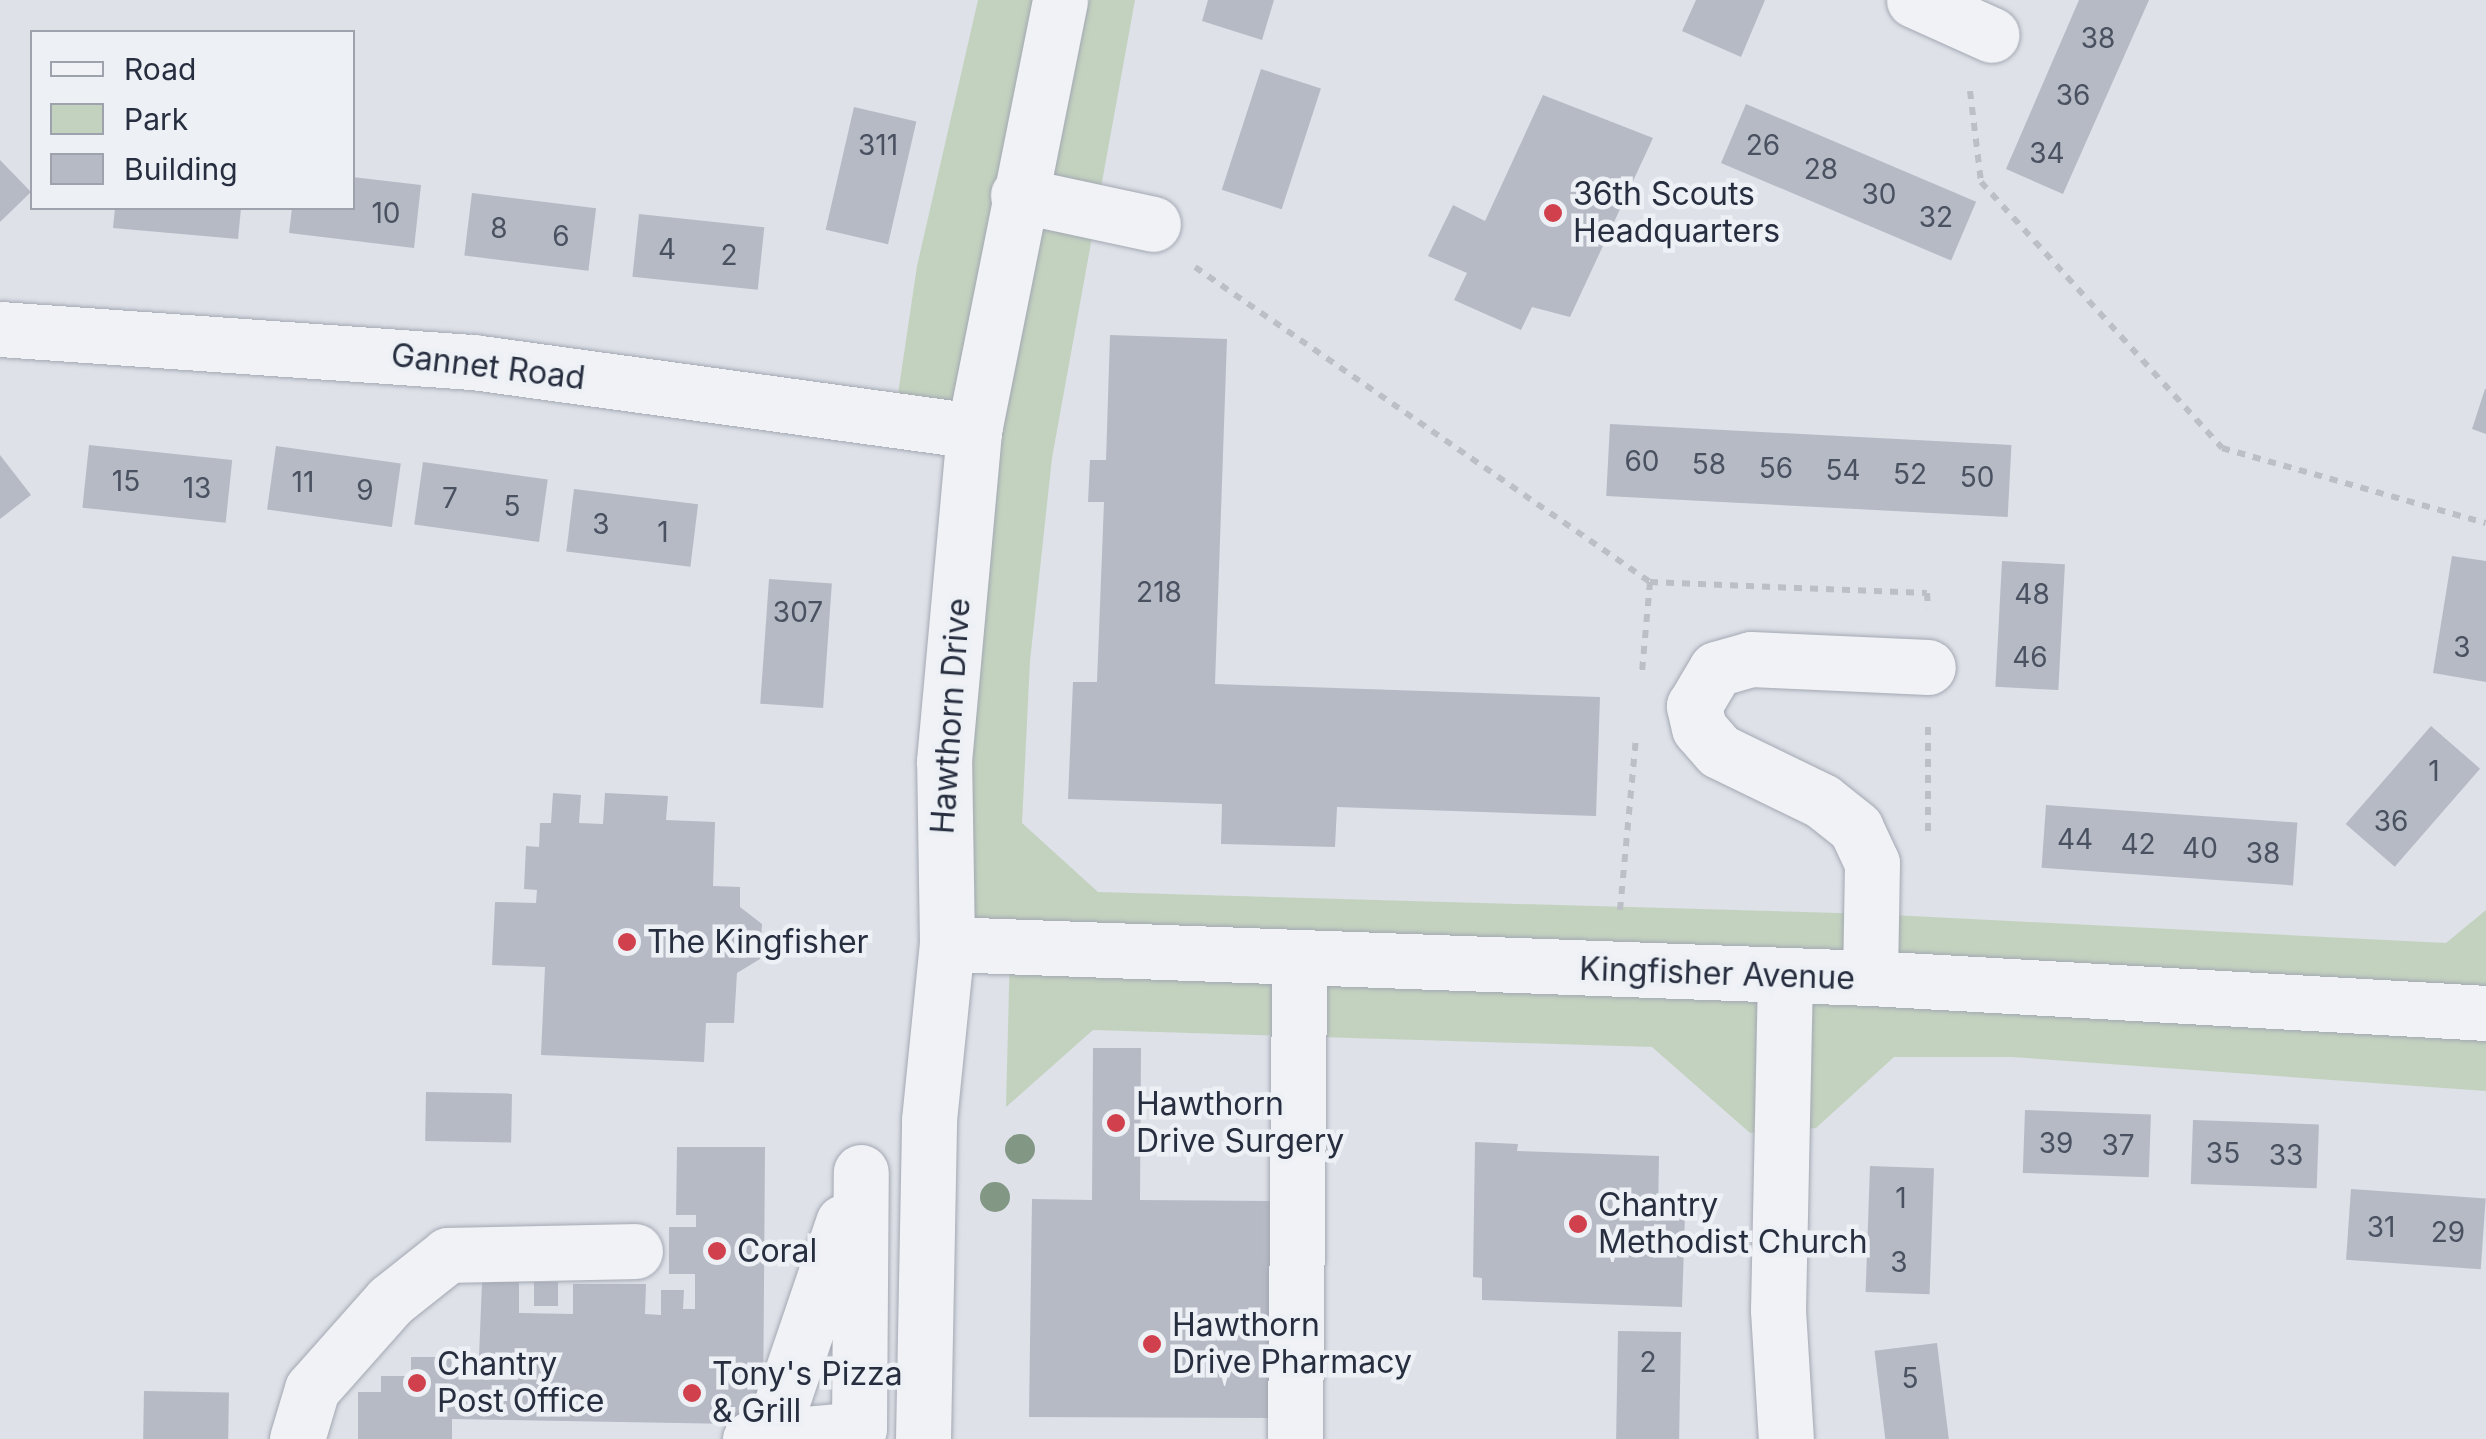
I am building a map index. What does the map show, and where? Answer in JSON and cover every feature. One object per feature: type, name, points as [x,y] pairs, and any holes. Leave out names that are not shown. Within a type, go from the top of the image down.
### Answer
[{"type":"street","name":"Hawthorn Drive","points":[[922,1439],[930,1104],[947,944],[944,761],[974,431],[1018,195],[1060,0]]},
{"type":"street","points":[[1914,0],[1992,35]]},
{"type":"street","points":[[1018,195],[1170,242]]},
{"type":"street","name":"Gannet Road","points":[[0,328],[474,362],[974,431]]},
{"type":"street","points":[[1870,978],[1872,864],[1856,828],[1822,802],[1719,751],[1699,728],[1694,706],[1716,669],[1752,659],[1928,667]]},
{"type":"street","name":"Kingfisher Avenue","points":[[947,944],[1299,960],[1870,978],[2486,1013]]},
{"type":"street","points":[[1295,1439],[1299,960]]},
{"type":"street","points":[[1785,976],[1778,1310],[1786,1439]]},
{"type":"street","points":[[297,1439],[312,1389],[390,1301],[448,1255],[634,1251]]},
{"type":"path","points":[[1970,85],[1980,182],[2222,448],[2486,523]]},
{"type":"path","points":[[1170,242],[1650,582],[1641,678]]},
{"type":"path","points":[[1620,911],[1638,717]]},
{"type":"green space","points":[[978,0],[1135,0],[1052,458],[1030,661],[1022,823],[1098,892],[1873,914],[2446,943],[2486,910],[2486,1091],[2012,1057],[1894,1057],[1816,1128],[1750,1133],[1652,1047],[1093,1030],[1006,1107],[1010,947],[947,944],[974,431],[894,421],[917,266]]},
{"type":"building","points":[[1208,0],[1274,0],[1262,40],[1202,21]]},
{"type":"building","points":[[1696,0],[1765,0],[1741,57],[1682,31]]},
{"type":"building","points":[[2079,0],[2149,0],[2063,194],[2006,169]]},
{"type":"building","points":[[1261,69],[1321,88],[1282,209],[1222,190]]},
{"type":"building","name":"36th Scouts Headquarters","points":[[1543,95],[1653,138],[1570,317],[1532,307],[1521,330],[1454,300],[1467,273],[1428,256],[1453,205],[1485,221]]},
{"type":"building","points":[[1746,104],[1976,202],[1951,261],[1721,163]]},
{"type":"building","points":[[854,107],[916,121],[888,244],[826,230]]},
{"type":"building","points":[[0,160],[30,193],[0,222]]},
{"type":"building","points":[[355,177],[421,185],[414,248],[289,233],[292,210],[355,210]]},
{"type":"building","points":[[472,193],[596,208],[588,271],[464,256]]},
{"type":"building","points":[[115,210],[241,210],[238,239],[113,228]]},
{"type":"building","points":[[639,214],[764,227],[758,290],[632,277]]},
{"type":"building","points":[[1110,335],[1227,339],[1215,684],[1600,697],[1596,816],[1337,807],[1335,847],[1221,844],[1222,804],[1068,799],[1073,682],[1097,682],[1104,502],[1088,502],[1090,460],[1106,460]]},
{"type":"building","points":[[2486,389],[2486,434],[2472,429]]},
{"type":"building","points":[[1610,424],[2011,445],[2008,517],[1606,496]]},
{"type":"building","points":[[89,445],[232,460],[226,523],[82,508]]},
{"type":"building","points":[[276,446],[401,464],[392,527],[267,509]]},
{"type":"building","points":[[0,455],[31,495],[0,519]]},
{"type":"building","points":[[423,462],[548,480],[539,542],[414,524]]},
{"type":"building","points":[[574,489],[698,504],[690,567],[566,552]]},
{"type":"building","points":[[2452,556],[2486,561],[2486,682],[2433,673]]},
{"type":"building","points":[[2002,561],[2065,564],[2058,690],[1995,687]]},
{"type":"building","points":[[769,579],[832,583],[823,708],[760,704]]},
{"type":"building","points":[[2431,726],[2480,769],[2395,867],[2346,824]]},
{"type":"building","name":"The Kingfisher","points":[[553,793],[581,795],[579,823],[603,824],[605,793],[668,796],[666,820],[715,822],[713,886],[740,887],[740,907],[762,924],[760,959],[737,973],[734,1023],[706,1023],[704,1062],[541,1055],[545,967],[492,965],[495,902],[536,903],[537,890],[524,889],[526,846],[539,847],[540,823],[551,823]]},
{"type":"building","points":[[2046,805],[2297,823],[2293,885],[2042,868]]},
{"type":"building","points":[[1093,1048],[1141,1048],[1140,1200],[1275,1201],[1272,1418],[1029,1417],[1032,1199],[1092,1200]]},
{"type":"building","points":[[426,1092],[512,1094],[511,1142],[425,1141]]},
{"type":"building","points":[[2025,1110],[2151,1114],[2149,1177],[2023,1173]]},
{"type":"building","points":[[2193,1120],[2319,1124],[2317,1188],[2191,1184]]},
{"type":"building","name":"Chantry Methodist Church","points":[[1475,1142],[1518,1144],[1517,1151],[1659,1156],[1658,1214],[1685,1215],[1682,1307],[1482,1300],[1482,1278],[1473,1277]]},
{"type":"building","points":[[677,1147],[765,1147],[763,1418],[734,1424],[452,1419],[452,1439],[358,1439],[358,1392],[381,1392],[381,1376],[411,1376],[411,1357],[479,1357],[482,1282],[519,1282],[519,1313],[573,1314],[573,1284],[646,1284],[645,1314],[661,1315],[661,1290],[684,1290],[683,1309],[695,1309],[695,1274],[669,1274],[669,1227],[696,1227],[696,1215],[676,1215]]},
{"type":"building","points":[[1870,1166],[1934,1168],[1930,1294],[1866,1292]]},
{"type":"building","points":[[2351,1189],[2486,1198],[2481,1269],[2346,1260]]},
{"type":"building","points":[[534,1282],[558,1282],[558,1306],[534,1306]]},
{"type":"building","points":[[1618,1331],[1681,1332],[1679,1439],[1616,1439]]},
{"type":"building","points":[[1937,1343],[1949,1439],[1885,1439],[1874,1351]]},
{"type":"building","points":[[144,1391],[229,1392],[228,1439],[143,1439]]},
{"type":"place","name":"36th Scouts Headquarters","points":[[1553,213]]},
{"type":"place","name":"The Kingfisher","points":[[627,942]]},
{"type":"place","name":"Hawthorn Drive Surgery","points":[[1116,1123]]},
{"type":"place","name":"Chantry Methodist Church","points":[[1578,1224]]},
{"type":"place","name":"Coral","points":[[717,1251]]},
{"type":"place","name":"Hawthorn Drive Pharmacy","points":[[1152,1344]]},
{"type":"place","name":"Chantry Post Office","points":[[417,1383]]},
{"type":"place","name":"Tony's Pizza & Grill","points":[[692,1393]]}]
